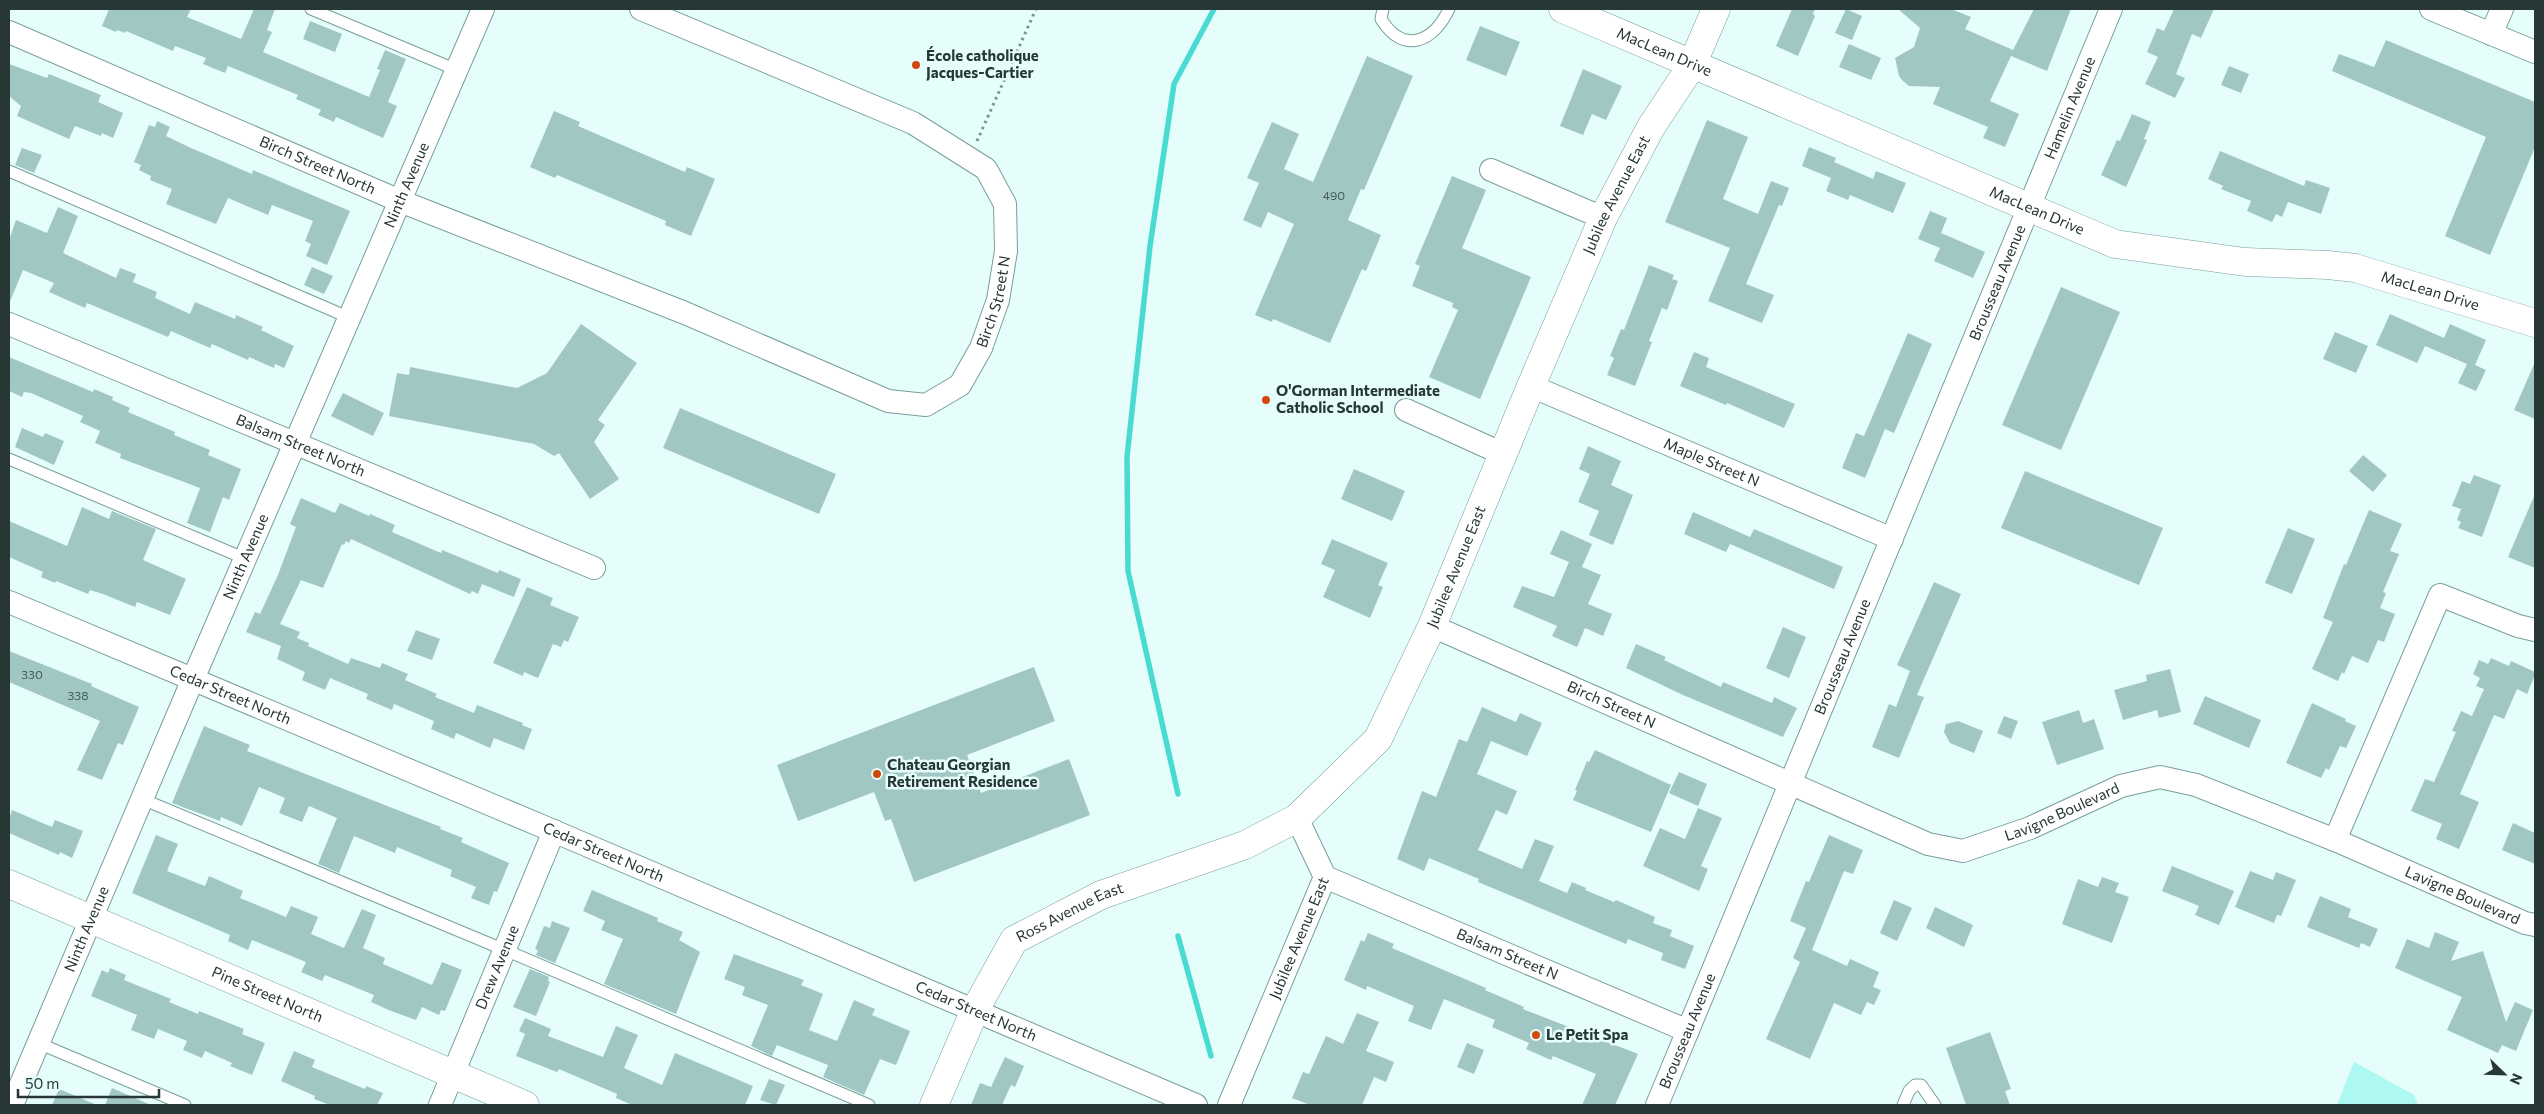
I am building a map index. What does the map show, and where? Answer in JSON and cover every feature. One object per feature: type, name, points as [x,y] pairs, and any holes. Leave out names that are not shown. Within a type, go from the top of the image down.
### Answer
[{"type":"street","name":"Ninth Avenue","points":[[12,1105],[193,678],[483,9]]},
{"type":"street","name":"Birch Street N","points":[[641,9],[913,123],[986,169],[1004,204],[1006,251],[998,300],[981,348],[960,385],[926,405],[888,402],[685,313]]},
{"type":"street","name":"MacLean Drive","points":[[1563,9],[2115,244],[2245,262],[2328,265],[2355,268],[2535,323]]},
{"type":"street","name":"Jubilee Avenue East","points":[[1229,1105],[1325,877],[1297,818],[1378,739],[1432,626],[1603,218],[1651,127],[1692,65],[1716,9]]},
{"type":"street","name":"Hamelin Avenue","points":[[2029,209],[2111,9]]},
{"type":"street","points":[[2431,9],[2535,52]]},
{"type":"street","points":[[2491,34],[2502,9]]},
{"type":"street","name":"Birch Street North","points":[[9,32],[400,201],[685,313]]},
{"type":"street","points":[[1491,170],[1603,218]]},
{"type":"street","name":"Brousseau Avenue","points":[[1657,1105],[2029,209]]},
{"type":"street","name":"Balsam Street North","points":[[9,324],[594,568]]},
{"type":"street","name":"Maple Street N","points":[[1531,386],[1892,539]]},
{"type":"street","points":[[1406,410],[1503,454]]},
{"type":"street","points":[[2336,840],[2440,595],[2518,626],[2535,630]]},
{"type":"street","name":"Cedar Street North","points":[[9,602],[193,678],[1196,1105]]},
{"type":"street","name":"Birch Street N","points":[[1432,626],[1790,784]]},
{"type":"street","name":"Lavigne Boulevard","points":[[1790,784],[1928,844],[1963,851],[2030,828],[2121,786],[2160,777],[2196,785],[2336,840],[2525,923],[2535,925]]},
{"type":"street","name":"Ross Avenue East","points":[[934,1105],[975,1010],[1014,940],[1101,895],[1245,845],[1297,818]]},
{"type":"street","name":"Drew Avenue","points":[[440,1105],[554,831]]},
{"type":"street","name":"Balsam Street N","points":[[1325,877],[1688,1032]]},
{"type":"street","name":"Pine Street North","points":[[9,884],[525,1105]]},
{"type":"lane","points":[[311,9],[457,70]]},
{"type":"lane","points":[[1382,9],[1382,19],[1393,33],[1406,39],[1418,41],[1435,31],[1449,9]]},
{"type":"lane","points":[[9,171],[350,318]]},
{"type":"lane","points":[[9,459],[246,559]]},
{"type":"lane","points":[[142,799],[505,950],[869,1105]]},
{"type":"lane","points":[[38,1043],[185,1105]]},
{"type":"lane","points":[[1903,1105],[1909,1091],[1915,1084],[1921,1085],[1935,1105]]},
{"type":"path","points":[[969,158],[1036,9]]},
{"type":"shaded area","points":[[2354,1062],[2414,1095],[2418,1105],[2337,1105]]},
{"type":"building","points":[[109,9],[191,9],[187,17],[241,39],[254,9],[275,9],[267,30],[272,32],[263,52],[369,97],[380,70],[377,69],[385,50],[406,59],[388,102],[397,106],[383,138],[336,117],[334,122],[318,115],[321,110],[296,99],[298,95],[228,66],[225,73],[203,64],[206,58],[175,46],[173,51],[126,31],[125,33],[117,30],[116,32],[102,26]]},
{"type":"building","points":[[1792,9],[1815,9],[1813,14],[1815,16],[1798,56],[1776,46]]},
{"type":"building","points":[[1846,9],[1862,16],[1852,40],[1835,33]]},
{"type":"building","points":[[1898,9],[1951,9],[1971,17],[1965,29],[2013,50],[2034,9],[2071,9],[2047,71],[2011,56],[1990,101],[2019,114],[2005,147],[1983,138],[1988,127],[1933,104],[1940,87],[1909,86],[1899,76],[1895,58],[1914,47],[1920,28]]},
{"type":"building","points":[[2174,9],[2214,9],[2201,38],[2192,34],[2176,74],[2185,78],[2175,98],[2145,84],[2158,57],[2147,52],[2157,28],[2164,31]]},
{"type":"building","points":[[310,21],[342,34],[335,52],[303,39]]},
{"type":"building","points":[[1480,26],[1520,42],[1506,76],[1466,60]]},
{"type":"building","points":[[2386,40],[2535,102],[2535,147],[2490,255],[2445,236],[2486,137],[2332,71],[2339,54],[2374,67]]},
{"type":"building","points":[[1849,44],[1881,58],[1871,80],[1839,67]]},
{"type":"building","name":"O'Gorman Intermediate Catholic School","points":[[1367,56],[1413,76],[1364,190],[1361,189],[1348,220],[1381,235],[1366,271],[1362,269],[1330,343],[1273,319],[1272,322],[1255,315],[1294,224],[1268,212],[1261,228],[1243,220],[1259,183],[1247,178],[1272,122],[1299,134],[1284,169],[1313,182]]},
{"type":"building","points":[[9,64],[47,78],[49,74],[101,95],[98,102],[123,113],[113,138],[102,133],[101,136],[75,126],[69,139],[17,116],[21,106],[9,96]]},
{"type":"building","points":[[2229,66],[2249,74],[2241,93],[2221,85]]},
{"type":"building","points":[[1583,69],[1622,86],[1606,120],[1592,114],[1583,135],[1560,126]]},
{"type":"building","points":[[554,111],[580,122],[578,126],[685,172],[687,167],[715,179],[691,236],[665,225],[666,221],[557,175],[555,178],[530,167]]},
{"type":"building","points":[[2132,114],[2151,122],[2144,139],[2147,140],[2126,187],[2101,175],[2117,140],[2120,141]]},
{"type":"building","points":[[1707,120],[1748,137],[1723,199],[1758,214],[1771,181],[1789,188],[1782,206],[1779,205],[1746,284],[1774,295],[1762,323],[1708,301],[1730,248],[1665,222]]},
{"type":"building","points":[[157,121],[170,127],[166,136],[191,148],[252,174],[253,170],[350,211],[327,265],[306,256],[311,244],[305,241],[313,221],[272,205],[268,215],[228,198],[216,224],[166,204],[172,189],[150,180],[151,176],[139,170],[141,165],[134,162],[149,125],[155,127]]},
{"type":"building","points":[[1809,147],[1836,158],[1834,162],[1873,179],[1876,171],[1906,183],[1893,213],[1850,195],[1848,200],[1826,191],[1831,178],[1802,166]]},
{"type":"building","points":[[22,148],[42,155],[34,173],[15,165]]},
{"type":"building","points":[[2220,151],[2304,186],[2306,180],[2330,188],[2321,214],[2288,202],[2282,217],[2276,214],[2272,222],[2247,211],[2251,201],[2221,189],[2223,186],[2208,179]]},
{"type":"building","points":[[1452,176],[1486,190],[1462,248],[1531,277],[1480,399],[1429,377],[1458,310],[1452,307],[1453,303],[1412,286],[1420,266],[1415,264]]},
{"type":"building","points":[[58,207],[78,216],[63,253],[116,278],[120,268],[136,274],[133,282],[157,292],[155,298],[190,314],[195,302],[235,319],[236,315],[263,327],[261,330],[294,346],[284,368],[275,364],[274,368],[249,357],[248,360],[212,344],[210,348],[171,331],[168,337],[87,303],[85,308],[49,292],[54,283],[23,270],[9,304],[9,240],[16,220],[47,233]]},
{"type":"building","points":[[1930,211],[1947,218],[1941,233],[1985,252],[1973,278],[1934,261],[1940,248],[1918,239]]},
{"type":"building","points":[[1649,265],[1674,275],[1672,279],[1678,281],[1667,310],[1662,308],[1649,341],[1652,342],[1635,386],[1607,375],[1614,358],[1610,356],[1621,329],[1624,330]]},
{"type":"building","points":[[312,267],[333,276],[324,294],[304,285]]},
{"type":"building","points":[[2061,287],[2120,312],[2061,450],[2002,425]]},
{"type":"building","points":[[2390,314],[2444,338],[2450,324],[2486,340],[2475,365],[2486,370],[2476,391],[2458,383],[2467,364],[2425,346],[2417,363],[2376,345]]},
{"type":"building","points":[[581,324],[637,363],[598,420],[605,425],[594,442],[619,479],[590,499],[559,453],[554,456],[534,444],[389,416],[397,373],[409,375],[410,367],[517,388],[547,373]]},
{"type":"building","points":[[2335,332],[2368,346],[2356,373],[2323,359]]},
{"type":"building","points":[[1908,333],[1932,344],[1894,433],[1885,429],[1865,478],[1842,468],[1856,433],[1864,436]]},
{"type":"building","points":[[1694,352],[1709,358],[1706,367],[1795,404],[1784,428],[1727,403],[1726,405],[1680,386]]},
{"type":"building","points":[[9,357],[93,392],[94,389],[113,397],[112,400],[130,408],[128,412],[175,432],[174,435],[210,450],[208,455],[241,469],[229,500],[223,497],[210,532],[187,523],[200,488],[120,458],[121,454],[95,443],[100,431],[80,422],[83,416],[31,393],[24,392],[22,397],[9,391]]},
{"type":"building","points":[[2535,362],[2535,419],[2514,410]]},
{"type":"building","points":[[343,393],[384,413],[373,436],[331,416]]},
{"type":"building","points":[[680,408],[836,474],[819,514],[663,448]]},
{"type":"building","points":[[22,428],[43,437],[45,433],[64,441],[54,465],[15,447]]},
{"type":"building","points":[[1588,446],[1621,461],[1611,485],[1633,495],[1613,545],[1589,535],[1599,511],[1578,502],[1590,474],[1579,469]]},
{"type":"building","points":[[2363,455],[2387,475],[2373,492],[2349,471]]},
{"type":"building","points":[[1354,469],[1405,491],[1392,521],[1341,499]]},
{"type":"building","points":[[2025,471],[2163,528],[2139,585],[2001,528]]},
{"type":"building","points":[[2474,475],[2501,485],[2482,537],[2458,528],[2461,522],[2457,520],[2461,509],[2452,506],[2462,481],[2470,484]]},
{"type":"building","points":[[2535,494],[2535,568],[2508,557]]},
{"type":"building","points":[[301,498],[335,513],[340,503],[369,516],[370,514],[395,525],[392,532],[441,553],[442,550],[498,573],[499,570],[521,579],[514,597],[482,584],[478,594],[472,591],[470,594],[351,539],[349,543],[346,541],[344,545],[342,544],[323,588],[301,580],[280,624],[300,632],[297,638],[309,643],[308,646],[348,664],[351,658],[380,668],[382,663],[408,674],[405,680],[437,694],[435,697],[474,713],[477,705],[523,723],[522,725],[532,729],[524,750],[494,738],[490,748],[456,733],[454,739],[431,729],[434,721],[394,704],[392,710],[366,699],[368,694],[330,678],[325,690],[302,680],[305,672],[277,659],[281,646],[246,632],[255,612],[260,614],[278,575],[296,527],[290,524]]},
{"type":"building","points":[[82,507],[109,519],[112,511],[156,529],[143,560],[186,579],[170,615],[137,602],[135,607],[90,590],[88,594],[56,581],[55,583],[41,577],[43,572],[9,557],[9,521],[67,546]]},
{"type":"building","points":[[2369,510],[2402,524],[2390,551],[2399,554],[2383,592],[2386,593],[2380,608],[2395,614],[2384,642],[2378,640],[2368,663],[2352,656],[2344,674],[2342,672],[2338,681],[2312,669],[2333,622],[2323,618],[2344,564],[2346,565]]},
{"type":"building","points":[[1693,512],[1750,537],[1754,529],[1843,567],[1834,589],[1730,544],[1726,552],[1684,534]]},
{"type":"building","points":[[2288,528],[2315,539],[2292,594],[2265,583]]},
{"type":"building","points":[[1561,530],[1592,544],[1582,567],[1601,575],[1588,604],[1612,614],[1603,636],[1585,628],[1577,647],[1552,636],[1557,626],[1513,607],[1522,586],[1554,597],[1569,562],[1550,554]]},
{"type":"building","points":[[1332,539],[1388,563],[1378,585],[1383,587],[1370,618],[1323,597],[1335,570],[1321,564]]},
{"type":"building","points":[[1934,582],[1961,594],[1917,695],[1924,697],[1899,758],[1872,747],[1889,704],[1896,707],[1910,671],[1897,665]]},
{"type":"building","points":[[527,587],[553,598],[550,605],[579,617],[568,642],[564,640],[561,647],[553,644],[538,678],[524,672],[523,676],[493,663]]},
{"type":"building","points":[[1783,627],[1806,637],[1789,678],[1766,668]]},
{"type":"building","points":[[416,630],[440,639],[432,660],[407,651]]},
{"type":"building","points":[[1636,644],[1666,657],[1664,660],[1721,687],[1723,682],[1772,703],[1774,697],[1797,708],[1783,737],[1683,695],[1626,668]]},
{"type":"building","points":[[9,651],[92,684],[91,686],[139,707],[123,745],[118,743],[102,780],[77,770],[100,721],[9,682]]},
{"type":"building","points":[[2491,658],[2509,666],[2511,661],[2535,672],[2535,675],[2527,694],[2517,689],[2504,719],[2494,715],[2460,794],[2479,802],[2459,849],[2436,839],[2442,824],[2411,811],[2425,779],[2434,782],[2456,732],[2452,731],[2461,711],[2472,716],[2484,689],[2476,686],[2480,678],[2473,674],[2479,660],[2488,664]]},
{"type":"building","name":"Chateau Georgian Retirement Residence","points":[[1034,667],[1055,721],[967,755],[981,793],[1069,759],[1090,815],[914,882],[891,819],[885,821],[874,792],[798,821],[777,765]]},
{"type":"building","points":[[2170,669],[2181,712],[2159,718],[2157,710],[2123,720],[2114,690],[2147,681],[2146,675]]},
{"type":"building","points":[[2205,696],[2261,720],[2249,748],[2193,724]]},
{"type":"building","points":[[2312,703],[2346,719],[2345,721],[2356,726],[2346,748],[2340,746],[2329,770],[2326,768],[2321,778],[2286,763]]},
{"type":"building","points":[[1482,707],[1516,722],[1520,713],[1542,723],[1527,756],[1491,741],[1477,774],[1517,791],[1507,815],[1496,810],[1478,850],[1522,869],[1535,839],[1554,846],[1539,881],[1567,893],[1572,882],[1586,888],[1585,890],[1614,902],[1616,900],[1655,917],[1653,923],[1672,930],[1670,936],[1694,946],[1685,969],[1661,960],[1663,953],[1628,939],[1626,944],[1478,882],[1479,879],[1429,858],[1424,871],[1397,859],[1422,791],[1436,797],[1459,739],[1467,742]]},
{"type":"building","points":[[2079,710],[2083,723],[2094,719],[2104,749],[2057,765],[2042,722]]},
{"type":"building","points":[[2004,716],[2018,721],[2011,739],[1997,733]]},
{"type":"building","points":[[1958,721],[1983,731],[1974,753],[1950,743],[1944,732],[1946,724]]},
{"type":"building","points":[[204,726],[250,745],[247,751],[441,827],[440,829],[463,838],[461,842],[509,863],[497,892],[494,891],[489,905],[471,898],[476,887],[450,876],[452,870],[397,847],[395,853],[354,836],[339,873],[318,864],[337,818],[309,806],[302,822],[279,813],[285,798],[259,787],[242,826],[221,817],[220,821],[172,803]]},
{"type":"building","points":[[1595,750],[1671,785],[1651,832],[1573,800],[1587,761],[1589,762]]},
{"type":"building","points":[[1679,772],[1707,784],[1698,806],[1669,793]]},
{"type":"building","points":[[1698,808],[1722,818],[1701,866],[1708,869],[1699,891],[1643,866],[1660,828],[1685,839]]},
{"type":"building","points":[[12,810],[52,827],[55,820],[83,831],[72,858],[60,852],[59,855],[9,833],[9,819]]},
{"type":"building","points":[[2513,823],[2535,833],[2535,864],[2502,850]]},
{"type":"building","points":[[156,835],[178,844],[167,871],[205,886],[209,876],[243,891],[240,898],[286,917],[291,906],[318,917],[311,934],[344,948],[362,909],[376,915],[363,948],[385,958],[383,964],[432,985],[442,962],[462,970],[445,1011],[441,1010],[439,1015],[422,1007],[416,1020],[391,1011],[371,1002],[374,995],[325,975],[322,981],[301,972],[306,962],[252,940],[248,950],[228,941],[230,935],[132,893]]},
{"type":"building","points":[[1829,835],[1863,850],[1853,874],[1844,871],[1812,950],[1847,966],[1850,959],[1879,972],[1873,987],[1881,990],[1874,1005],[1867,1002],[1861,1015],[1834,1003],[1810,1059],[1766,1039],[1800,962],[1793,958],[1806,928],[1790,921],[1806,881],[1809,882]]},
{"type":"building","points":[[2172,866],[2234,891],[2219,925],[2195,915],[2199,906],[2162,891]]},
{"type":"building","points":[[2250,871],[2273,880],[2276,872],[2296,880],[2281,916],[2277,915],[2274,923],[2235,907]]},
{"type":"building","points":[[2102,877],[2119,883],[2115,892],[2129,897],[2112,943],[2062,924],[2078,879],[2098,887]]},
{"type":"building","points":[[592,890],[658,918],[657,921],[683,932],[679,940],[700,952],[676,1014],[604,984],[623,939],[601,930],[605,921],[583,911]]},
{"type":"building","points":[[2320,896],[2351,909],[2348,917],[2378,929],[2370,947],[2361,943],[2359,948],[2307,927]]},
{"type":"building","points":[[1894,900],[1912,908],[1897,941],[1880,933]]},
{"type":"building","points":[[1935,907],[1973,925],[1964,947],[1926,928]]},
{"type":"building","points":[[552,921],[570,928],[555,963],[536,955],[538,950],[535,949],[544,926],[550,928]]},
{"type":"building","points":[[2435,932],[2459,942],[2451,961],[2483,951],[2506,1022],[2515,1002],[2533,1010],[2516,1051],[2502,1045],[2498,1053],[2447,1030],[2462,997],[2395,968],[2407,939],[2429,948]]},
{"type":"building","points":[[1368,933],[1394,944],[1392,948],[1486,988],[1485,990],[1524,1007],[1523,1009],[1638,1054],[1615,1105],[1582,1105],[1596,1074],[1553,1056],[1551,1060],[1526,1049],[1529,1043],[1492,1027],[1495,1020],[1444,999],[1431,1030],[1408,1021],[1414,1006],[1367,986],[1366,990],[1344,980],[1361,940],[1364,942]]},
{"type":"building","points":[[734,954],[804,980],[801,985],[823,994],[809,1030],[837,1041],[854,1000],[875,1009],[872,1015],[910,1031],[896,1065],[880,1059],[864,1095],[823,1077],[828,1065],[777,1045],[772,1056],[751,1046],[768,1005],[742,995],[745,987],[724,979]]},
{"type":"building","points":[[110,968],[126,975],[124,980],[171,999],[169,1002],[198,1014],[199,1011],[244,1029],[242,1034],[265,1043],[252,1075],[230,1066],[232,1063],[205,1051],[202,1058],[183,1050],[187,1041],[158,1029],[154,1039],[131,1030],[137,1015],[91,996],[102,970],[108,973]]},
{"type":"building","points":[[530,969],[549,977],[548,981],[550,982],[536,1016],[513,1007]]},
{"type":"building","points":[[1357,1013],[1379,1022],[1366,1051],[1394,1062],[1386,1082],[1374,1077],[1362,1105],[1310,1105],[1292,1098],[1303,1072],[1309,1074],[1326,1036],[1343,1044]]},
{"type":"building","points":[[525,1018],[551,1029],[548,1036],[603,1057],[616,1026],[638,1035],[624,1068],[662,1085],[675,1053],[753,1086],[745,1105],[632,1105],[616,1098],[617,1094],[559,1069],[557,1072],[516,1056],[525,1034],[519,1031]]},
{"type":"building","points":[[1990,1032],[2011,1089],[2005,1091],[2010,1105],[1966,1105],[1946,1048]]},
{"type":"building","points":[[1467,1043],[1484,1050],[1474,1074],[1457,1067]]},
{"type":"building","points":[[294,1051],[315,1060],[312,1067],[365,1089],[366,1086],[383,1093],[377,1105],[330,1105],[314,1099],[315,1096],[281,1081]]},
{"type":"building","points":[[1005,1057],[1024,1066],[1015,1087],[1011,1085],[1002,1105],[971,1105],[980,1083],[991,1087]]},
{"type":"building","points":[[769,1079],[785,1085],[776,1105],[760,1100]]},
{"type":"building","points":[[112,1088],[151,1105],[105,1105]]},
{"type":"building","points":[[59,1089],[97,1105],[52,1105]]},
{"type":"waterway","points":[[1178,794],[1128,571],[1127,457],[1150,246],[1174,84],[1214,9]]},
{"type":"waterway","points":[[1178,936],[1211,1056]]},
{"type":"place","name":"École catholique Jacques-Cartier","points":[[916,65]]},
{"type":"place","name":"O'Gorman Intermediate Catholic School","points":[[1266,400]]},
{"type":"place","name":"Chateau Georgian Retirement Residence","points":[[877,774]]},
{"type":"place","name":"Le Petit Spa","points":[[1536,1035]]}]
